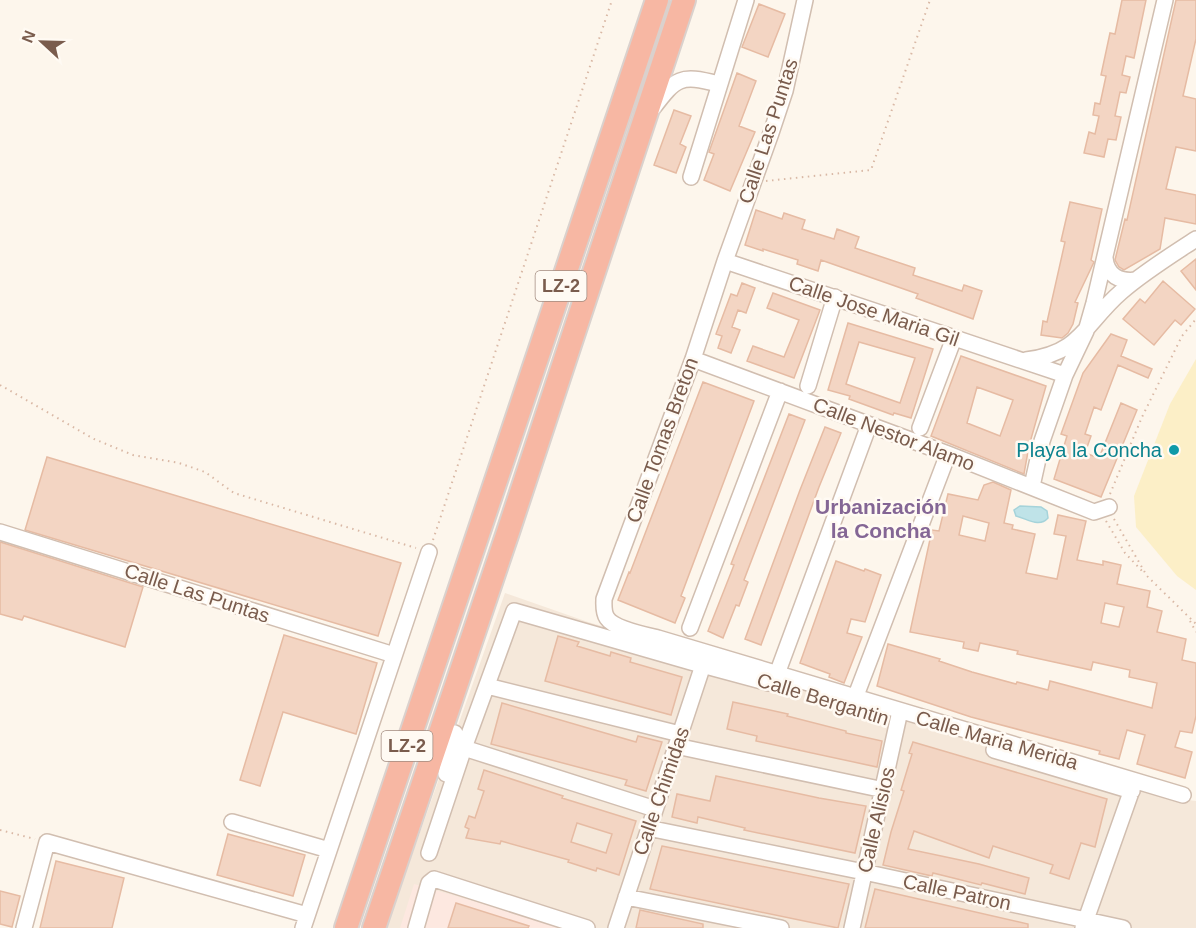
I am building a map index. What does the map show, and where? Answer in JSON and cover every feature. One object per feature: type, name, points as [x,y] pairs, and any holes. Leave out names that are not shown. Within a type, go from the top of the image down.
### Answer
[{"type":"highway","name":"LZ-2","points":[[346,925],[657,0]]},
{"type":"highway","name":"LZ-2","points":[[374,928],[684,0]]},
{"type":"highway","name":"LZ-2","points":[[389,928],[459,741],[501,584],[507,535]]},
{"type":"street","points":[[691,177],[718,84],[746,0]]},
{"type":"street","name":"Calle Las Puntas","points":[[725,261],[785,91],[805,0]]},
{"type":"street","points":[[1032,486],[1042,441],[1065,375],[1086,331],[1165,0]]},
{"type":"street","points":[[645,117],[672,84],[693,79],[718,84]]},
{"type":"street","points":[[1023,361],[1061,352],[1086,331],[1118,294],[1196,239]]},
{"type":"street","points":[[1105,258],[1107,268],[1115,277],[1124,281],[1136,280]]},
{"type":"street","name":"Calle Jose Maria Gil","points":[[725,261],[1065,375]]},
{"type":"street","name":"Calle Tomas Breton","points":[[658,639],[616,626],[607,619],[603,610],[604,598],[693,359],[725,261]]},
{"type":"street","points":[[808,386],[835,297]]},
{"type":"street","points":[[920,428],[954,338]]},
{"type":"street","name":"Calle Nestor Alamo","points":[[693,359],[1032,486],[1094,512]]},
{"type":"street","points":[[658,639],[670,638],[690,628],[780,391]]},
{"type":"street","points":[[777,674],[869,425]]},
{"type":"street","points":[[658,639],[705,659],[777,674],[853,703],[948,454]]},
{"type":"street","points":[[1094,512],[1108,507]]},
{"type":"street","name":"Calle Las Puntas","points":[[0,531],[394,655]]},
{"type":"street","points":[[24,928],[47,842],[305,922],[429,552]]},
{"type":"street","name":"Calle Bergantin","points":[[487,686],[514,611],[705,659],[1133,786]]},
{"type":"street","points":[[690,628],[705,659]]},
{"type":"street","name":"Calle Chimidas","points":[[616,928],[705,659]]},
{"type":"street","points":[[434,879],[429,853],[429,833],[449,764],[487,686],[678,740],[884,790]]},
{"type":"street","name":"Calle Alisios","points":[[852,928],[899,716]]},
{"type":"street","points":[[459,741],[655,809]]},
{"type":"street","points":[[1084,924],[1133,786],[1183,795]]},
{"type":"street","points":[[231,822],[329,850]]},
{"type":"street","name":"Calle Patron","points":[[648,828],[864,872],[1084,924],[1123,928]]},
{"type":"street","points":[[416,928],[429,883],[434,879]]},
{"type":"street","points":[[434,879],[587,928]]},
{"type":"street","points":[[626,897],[781,928]]},
{"type":"path","points":[[0,385],[94,439],[133,455],[179,463],[206,472],[234,492],[429,552],[612,0]]},
{"type":"path","points":[[753,183],[871,170],[930,0]]},
{"type":"path","points":[[1147,576],[1108,507],[1110,494],[1142,417],[1182,336],[1196,319]]},
{"type":"path","points":[[1094,512],[1106,520],[1125,553],[1196,624]]},
{"type":"path","points":[[1188,618],[1196,632]]},
{"type":"path","points":[[0,830],[47,842]]},
{"type":"shaded area","points":[[505,593],[588,622],[1196,801],[1196,928],[386,928]]},
{"type":"shaded area","points":[[414,884],[568,928],[400,928]]},
{"type":"sand","name":"Playa la Concha","points":[[1196,359],[1196,590],[1177,576],[1136,527],[1134,496],[1170,404]]},
{"type":"water","points":[[1020,506],[1041,507],[1047,511],[1048,518],[1037,523],[1016,516],[1014,510]]},
{"type":"building","points":[[1122,0],[1146,0],[1134,58],[1126,56],[1122,75],[1130,77],[1126,93],[1120,92],[1115,116],[1121,117],[1116,140],[1108,139],[1104,157],[1084,153],[1089,132],[1095,134],[1099,116],[1093,115],[1095,103],[1100,104],[1106,76],[1101,75],[1110,33],[1115,34]]},
{"type":"building","points":[[1176,0],[1196,0],[1196,39],[1183,96],[1196,99],[1196,151],[1176,147],[1166,189],[1196,195],[1196,224],[1165,218],[1160,249],[1124,270],[1115,260],[1125,219],[1127,220]]},
{"type":"building","points":[[759,4],[785,14],[768,57],[742,47]]},
{"type":"building","points":[[737,73],[756,81],[739,126],[755,132],[730,191],[704,180],[714,154],[709,152]]},
{"type":"building","points":[[674,110],[691,116],[680,144],[686,147],[676,173],[654,165]]},
{"type":"building","points":[[1070,202],[1102,209],[1091,260],[1094,262],[1075,302],[1078,303],[1073,324],[1062,338],[1041,335],[1043,321],[1047,322],[1065,242],[1061,241]]},
{"type":"building","points":[[756,210],[782,219],[784,213],[805,220],[802,229],[834,239],[837,229],[859,237],[855,248],[915,268],[913,275],[962,291],[964,285],[982,291],[973,319],[916,298],[918,294],[821,260],[818,271],[797,264],[798,260],[745,245]]},
{"type":"building","points":[[1196,259],[1196,290],[1181,271]]},
{"type":"building","points":[[1163,281],[1195,309],[1181,325],[1175,320],[1154,345],[1123,319],[1140,299],[1145,303]]},
{"type":"building","points":[[742,283],[755,288],[746,313],[738,310],[732,327],[740,330],[731,353],[718,348],[722,336],[716,334],[731,294],[737,296]]},
{"type":"building","points":[[773,293],[820,310],[794,378],[747,361],[753,346],[784,357],[799,320],[767,308]]},
{"type":"building","points":[[848,323],[933,349],[911,418],[894,413],[893,415],[849,399],[850,396],[828,390]],"holes":[[[859,342],[915,358],[900,403],[846,384]]]},
{"type":"building","points":[[1111,334],[1127,340],[1121,356],[1152,369],[1148,378],[1118,365],[1101,410],[1094,407],[1085,434],[1091,436],[1085,453],[1099,458],[1121,403],[1137,410],[1101,497],[1054,479],[1067,436],[1061,434],[1083,373]]},
{"type":"building","points":[[961,356],[1046,386],[1029,446],[1024,474],[931,436]],"holes":[[[977,387],[1013,400],[1000,436],[967,423]]]},
{"type":"building","points":[[703,382],[754,401],[681,596],[685,598],[675,623],[618,600]]},
{"type":"building","points":[[789,414],[805,420],[744,580],[748,582],[739,606],[736,605],[723,638],[708,631],[734,565],[731,564]]},
{"type":"building","points":[[825,427],[841,433],[761,645],[745,639]]},
{"type":"building","points":[[47,457],[401,563],[378,636],[25,530]]},
{"type":"building","points":[[993,482],[1011,490],[1004,523],[1013,525],[1012,529],[1035,534],[1026,573],[1057,579],[1066,536],[1054,534],[1058,515],[1086,521],[1077,560],[1103,565],[1103,561],[1121,565],[1117,584],[1150,591],[1147,607],[1162,611],[1157,632],[1186,639],[1182,660],[1196,663],[1196,716],[1192,733],[1180,731],[1175,747],[1192,752],[1185,778],[1137,764],[1145,735],[1127,730],[1119,759],[1099,754],[1100,751],[971,717],[877,686],[888,644],[1016,684],[1017,682],[1048,690],[1050,681],[1152,708],[1157,683],[1129,677],[1130,670],[1093,662],[1091,670],[1017,654],[1018,651],[980,643],[978,651],[963,648],[964,642],[910,632],[932,530],[939,531],[948,494],[978,500],[984,485]],"holes":[[[963,516],[989,523],[985,541],[959,535]],[[1105,603],[1124,607],[1119,627],[1101,623]]]},
{"type":"building","points":[[0,542],[143,587],[125,647],[24,616],[22,620],[0,614]]},
{"type":"building","points":[[836,561],[881,575],[865,622],[851,619],[847,633],[862,637],[844,683],[829,677],[830,674],[800,663]]},
{"type":"building","points":[[284,635],[377,663],[356,734],[283,712],[260,786],[240,780]]},
{"type":"building","points":[[558,636],[579,642],[577,646],[610,656],[611,652],[631,658],[630,662],[682,677],[671,715],[545,681]]},
{"type":"building","points":[[733,702],[788,714],[787,716],[846,731],[846,733],[882,741],[877,767],[756,741],[757,736],[727,729]]},
{"type":"building","points":[[502,703],[636,742],[638,736],[662,742],[646,791],[625,785],[627,780],[491,744]]},
{"type":"building","points":[[913,742],[1107,799],[1095,847],[1081,843],[1069,879],[1050,873],[1053,865],[993,846],[989,858],[914,831],[908,849],[979,864],[1029,878],[1025,894],[982,883],[981,885],[933,873],[932,876],[883,865],[904,791],[901,790],[912,754],[909,753]]},
{"type":"building","points":[[484,770],[636,821],[619,875],[597,868],[596,871],[568,862],[569,860],[501,841],[500,844],[466,838],[469,829],[465,827],[469,816],[475,818],[484,791],[478,789]],"holes":[[[577,823],[612,834],[606,853],[571,842]]]},
{"type":"building","points":[[716,776],[866,806],[855,853],[744,830],[745,828],[698,817],[697,823],[672,817],[677,794],[710,801]]},
{"type":"building","points":[[228,834],[305,855],[293,896],[217,875]]},
{"type":"building","points":[[662,846],[849,884],[838,928],[650,889]]},
{"type":"building","points":[[56,861],[124,878],[112,928],[40,928]]},
{"type":"building","points":[[875,889],[1028,924],[1028,928],[865,928]]},
{"type":"building","points":[[0,891],[20,896],[12,927],[0,924]]},
{"type":"building","points":[[456,903],[529,926],[528,928],[448,928]]},
{"type":"building","points":[[640,910],[703,924],[703,928],[636,928]]},
{"type":"place","name":"Playa la Concha","points":[[1174,450]]},
{"type":"district","name":"Urbanización la Concha","points":[[881,518]]}]
